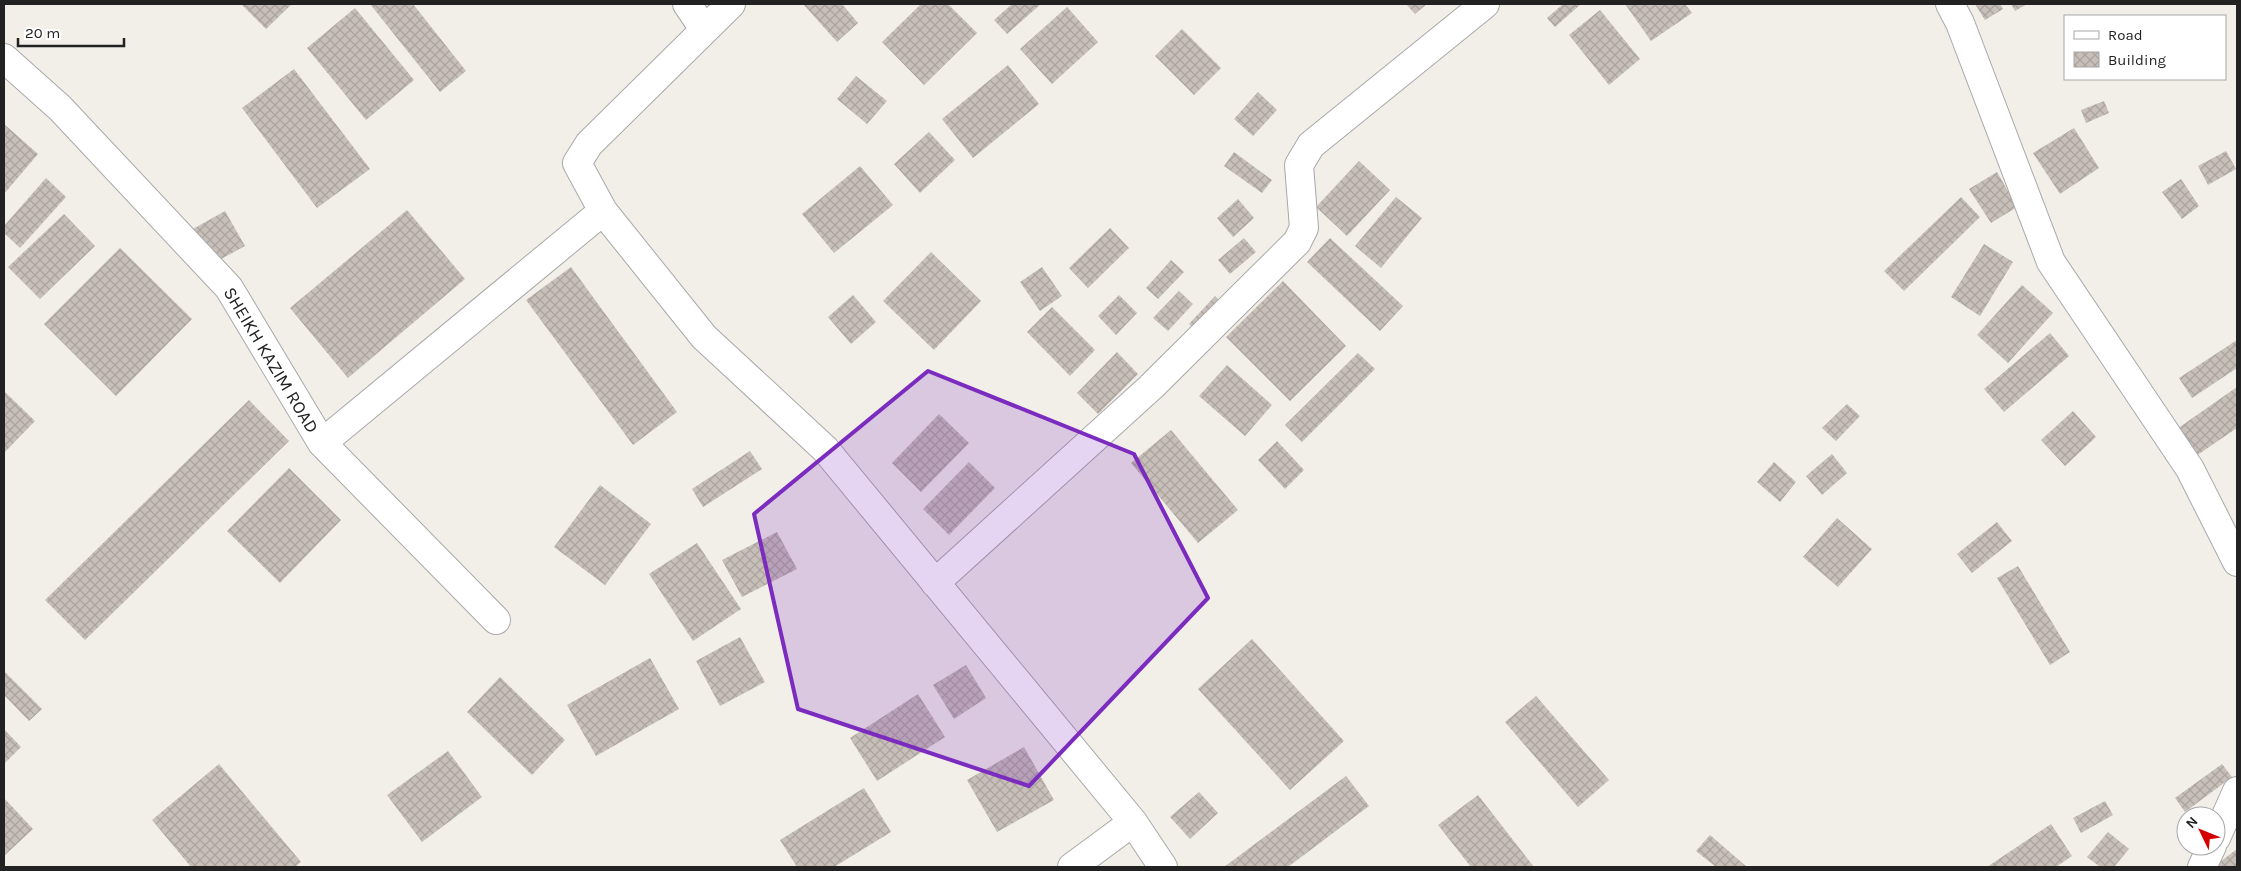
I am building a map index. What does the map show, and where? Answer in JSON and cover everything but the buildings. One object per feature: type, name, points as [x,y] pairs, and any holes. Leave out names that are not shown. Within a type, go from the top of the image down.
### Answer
[{"type":"street","points":[[687,4],[704,29]]},
{"type":"street","points":[[731,4],[582,153],[577,163],[603,211],[704,337],[825,449],[1132,822],[1163,867]]},
{"type":"street","points":[[934,583],[1151,387],[1297,242],[1304,228],[1299,165],[1311,145],[1485,4]]},
{"type":"street","points":[[1950,4],[1960,23],[2051,262],[2190,469],[2237,562]]},
{"type":"street","name":"SHEIKH KAZIM ROAD","points":[[4,58],[60,108],[229,288],[322,443],[496,620]]},
{"type":"street","points":[[322,443],[603,211]]},
{"type":"street","points":[[2226,816],[2237,791]]},
{"type":"street","points":[[1072,867],[1132,822]]},
{"type":"highlighted area","points":[[928,371],[1134,454],[1208,598],[1029,786],[798,709],[754,514]]}]
